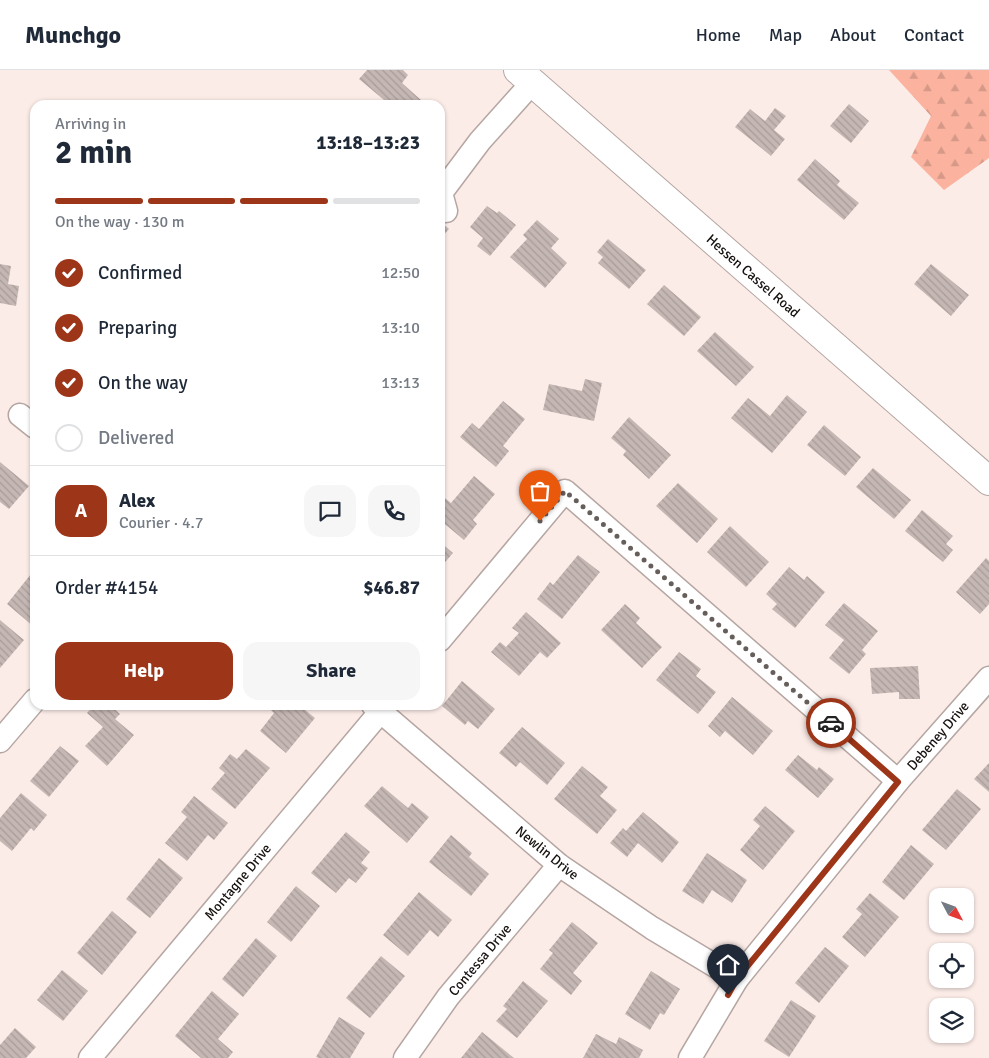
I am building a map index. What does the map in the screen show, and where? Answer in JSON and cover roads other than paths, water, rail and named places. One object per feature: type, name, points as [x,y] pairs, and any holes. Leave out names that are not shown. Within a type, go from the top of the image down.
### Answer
[{"type":"main road","name":"Hessen Cassel Road","points":[[525,76],[989,481]]},
{"type":"street","points":[[445,188],[525,76]]},
{"type":"street","points":[[445,206],[446,211]]},
{"type":"street","points":[[445,634],[565,491],[898,782]]},
{"type":"street","name":"Debeney Drive","points":[[690,1058],[737,979],[898,782],[989,678]]},
{"type":"street","points":[[0,741],[30,706]]},
{"type":"street","name":"Montagne Drive","points":[[90,1058],[378,710]]},
{"type":"street","name":"Newlin Drive","points":[[383,710],[559,865],[652,928],[737,979]]},
{"type":"street","name":"Contessa Drive","points":[[405,1058],[448,998],[559,865]]}]
